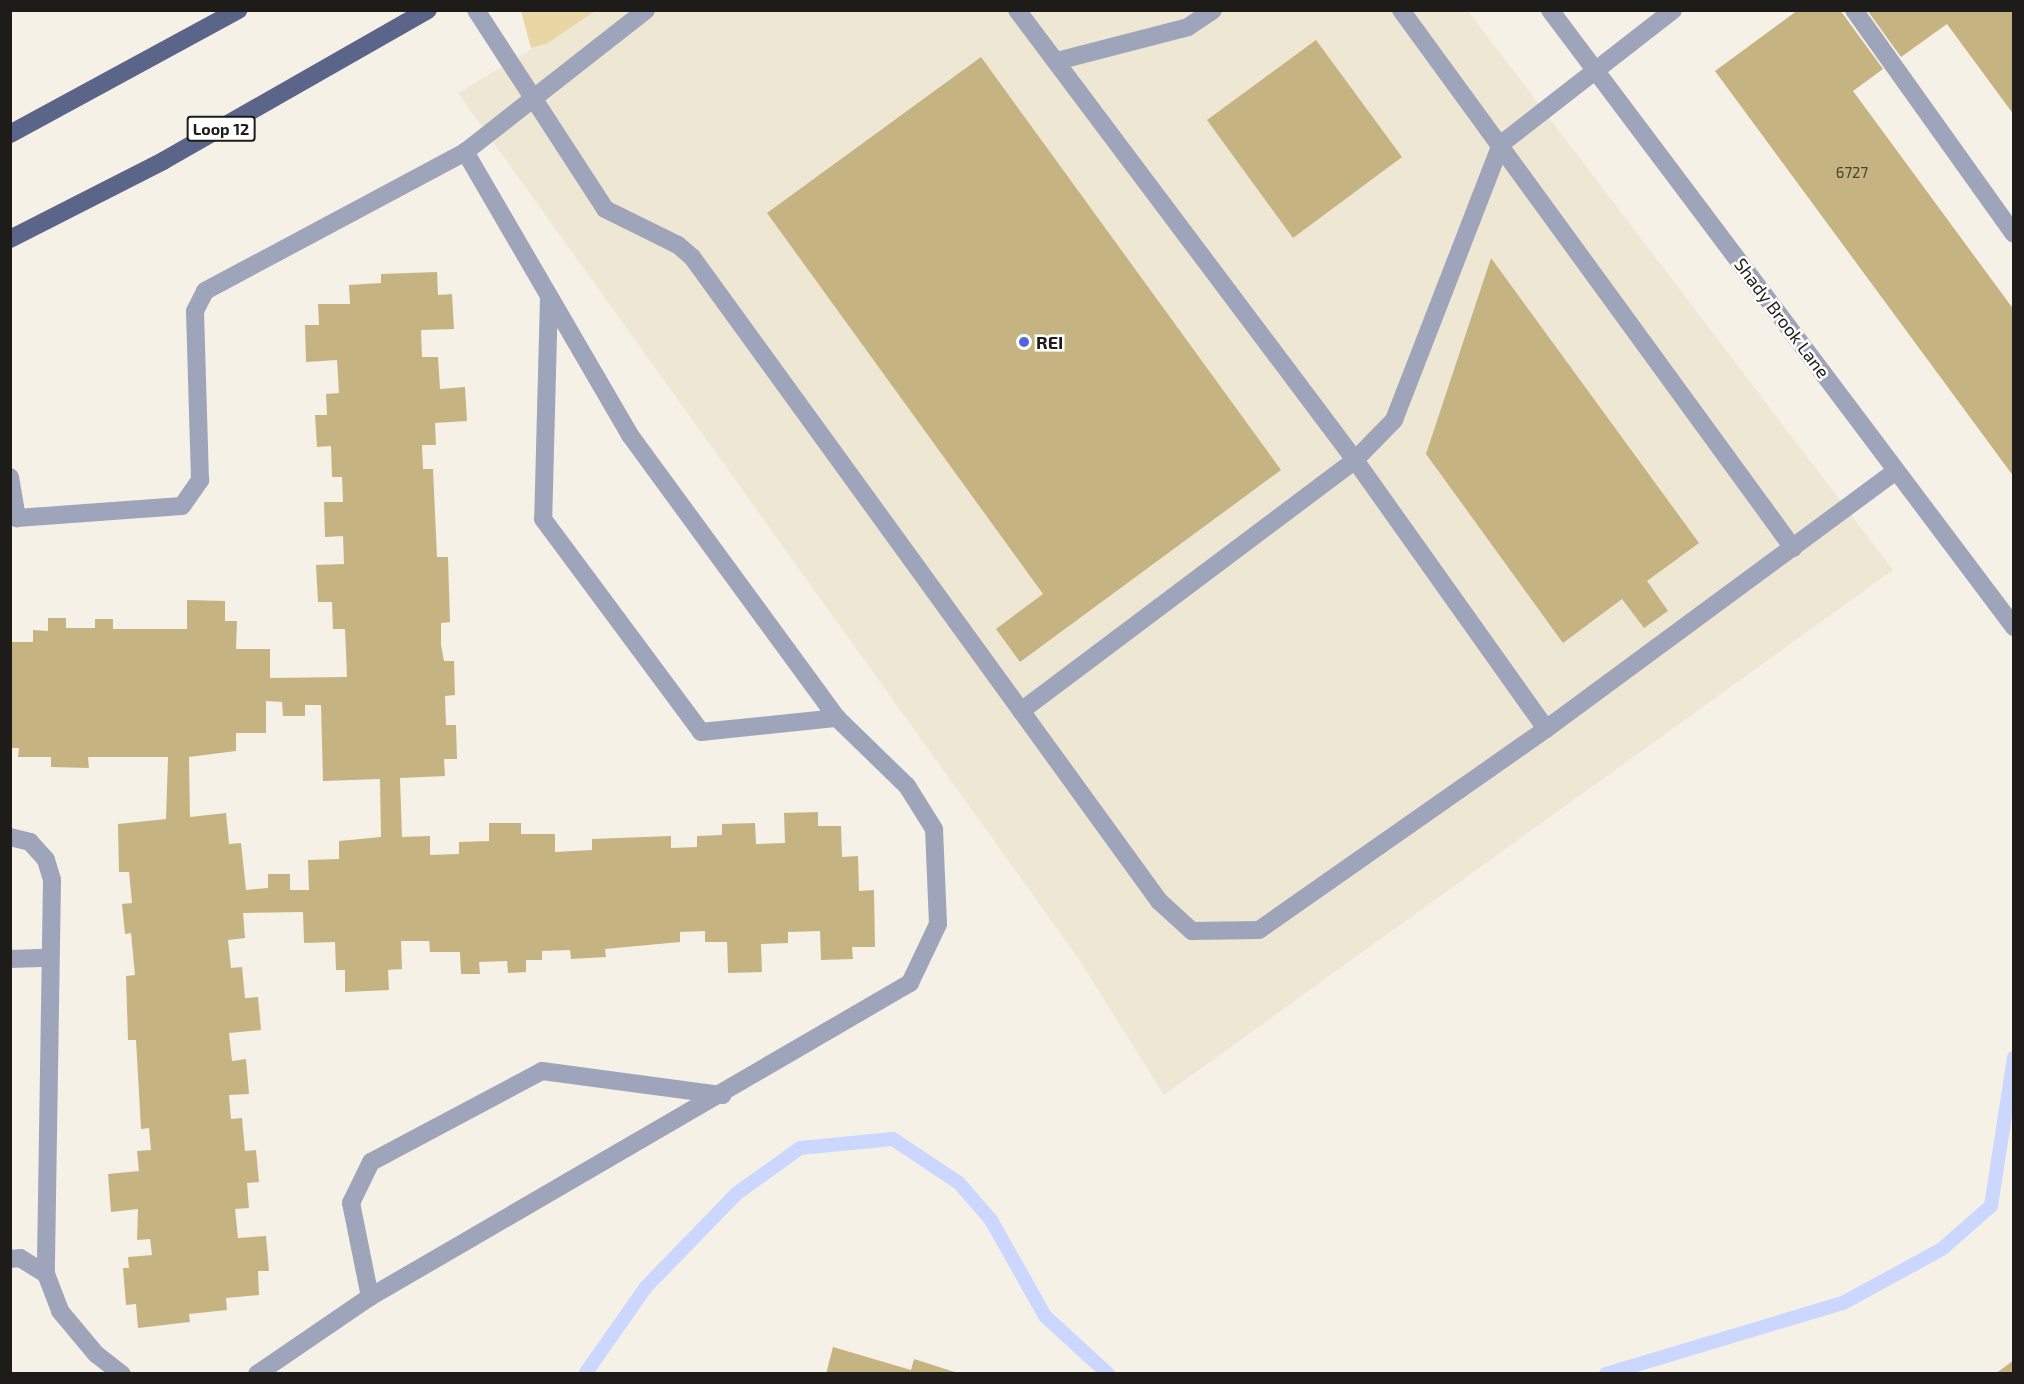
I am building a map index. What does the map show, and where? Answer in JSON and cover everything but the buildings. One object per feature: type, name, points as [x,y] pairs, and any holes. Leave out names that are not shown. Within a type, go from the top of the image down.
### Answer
[{"type":"main road","points":[[10,134],[238,10]]},
{"type":"main road","name":"Loop 12","points":[[10,239],[163,161],[428,10]]},
{"type":"street","points":[[476,10],[535,96],[605,209],[678,245],[692,257],[1159,901],[1192,931],[1259,930],[1546,729],[1896,471]]},
{"type":"street","points":[[10,477],[14,521],[182,506],[200,480],[198,298],[214,283],[465,152],[646,10]]},
{"type":"street","points":[[1017,10],[1355,460],[1546,729]]},
{"type":"street","points":[[1056,61],[1188,27],[1213,10]]},
{"type":"street","points":[[1401,10],[1501,144],[1793,548]]},
{"type":"street","name":"Shady Brook Lane","points":[[1550,10],[2013,627]]},
{"type":"street","points":[[1021,711],[1355,460],[1394,420],[1501,144],[1594,69],[1673,10]]},
{"type":"street","points":[[1854,10],[2013,234]]},
{"type":"street","points":[[257,1374],[370,1297],[722,1095],[910,983],[938,924],[934,829],[907,786],[837,718],[630,435],[465,152]]},
{"type":"street","points":[[549,297],[543,519],[701,732],[837,718]]},
{"type":"street","points":[[10,837],[30,842],[46,860],[52,880],[47,958],[46,1274],[60,1311],[96,1354],[122,1374]]},
{"type":"street","points":[[10,959],[47,958]]},
{"type":"street","points":[[370,1297],[351,1203],[371,1162],[542,1071],[722,1095]]},
{"type":"street","points":[[10,1259],[20,1258],[46,1274]]},
{"type":"shaded area","points":[[521,10],[595,11],[548,43],[531,48]]},
{"type":"shaded area","points":[[595,11],[1468,11],[1893,570],[1164,1095],[1078,958],[458,93]]},
{"type":"waterway","points":[[1606,1374],[1843,1303],[1942,1249],[1991,1206],[2014,1058]]},
{"type":"waterway","points":[[585,1374],[646,1287],[736,1194],[800,1148],[893,1139],[959,1183],[991,1220],[1045,1316],[1108,1374]]},
{"type":"place","name":"REI","points":[[1024,342]]}]
